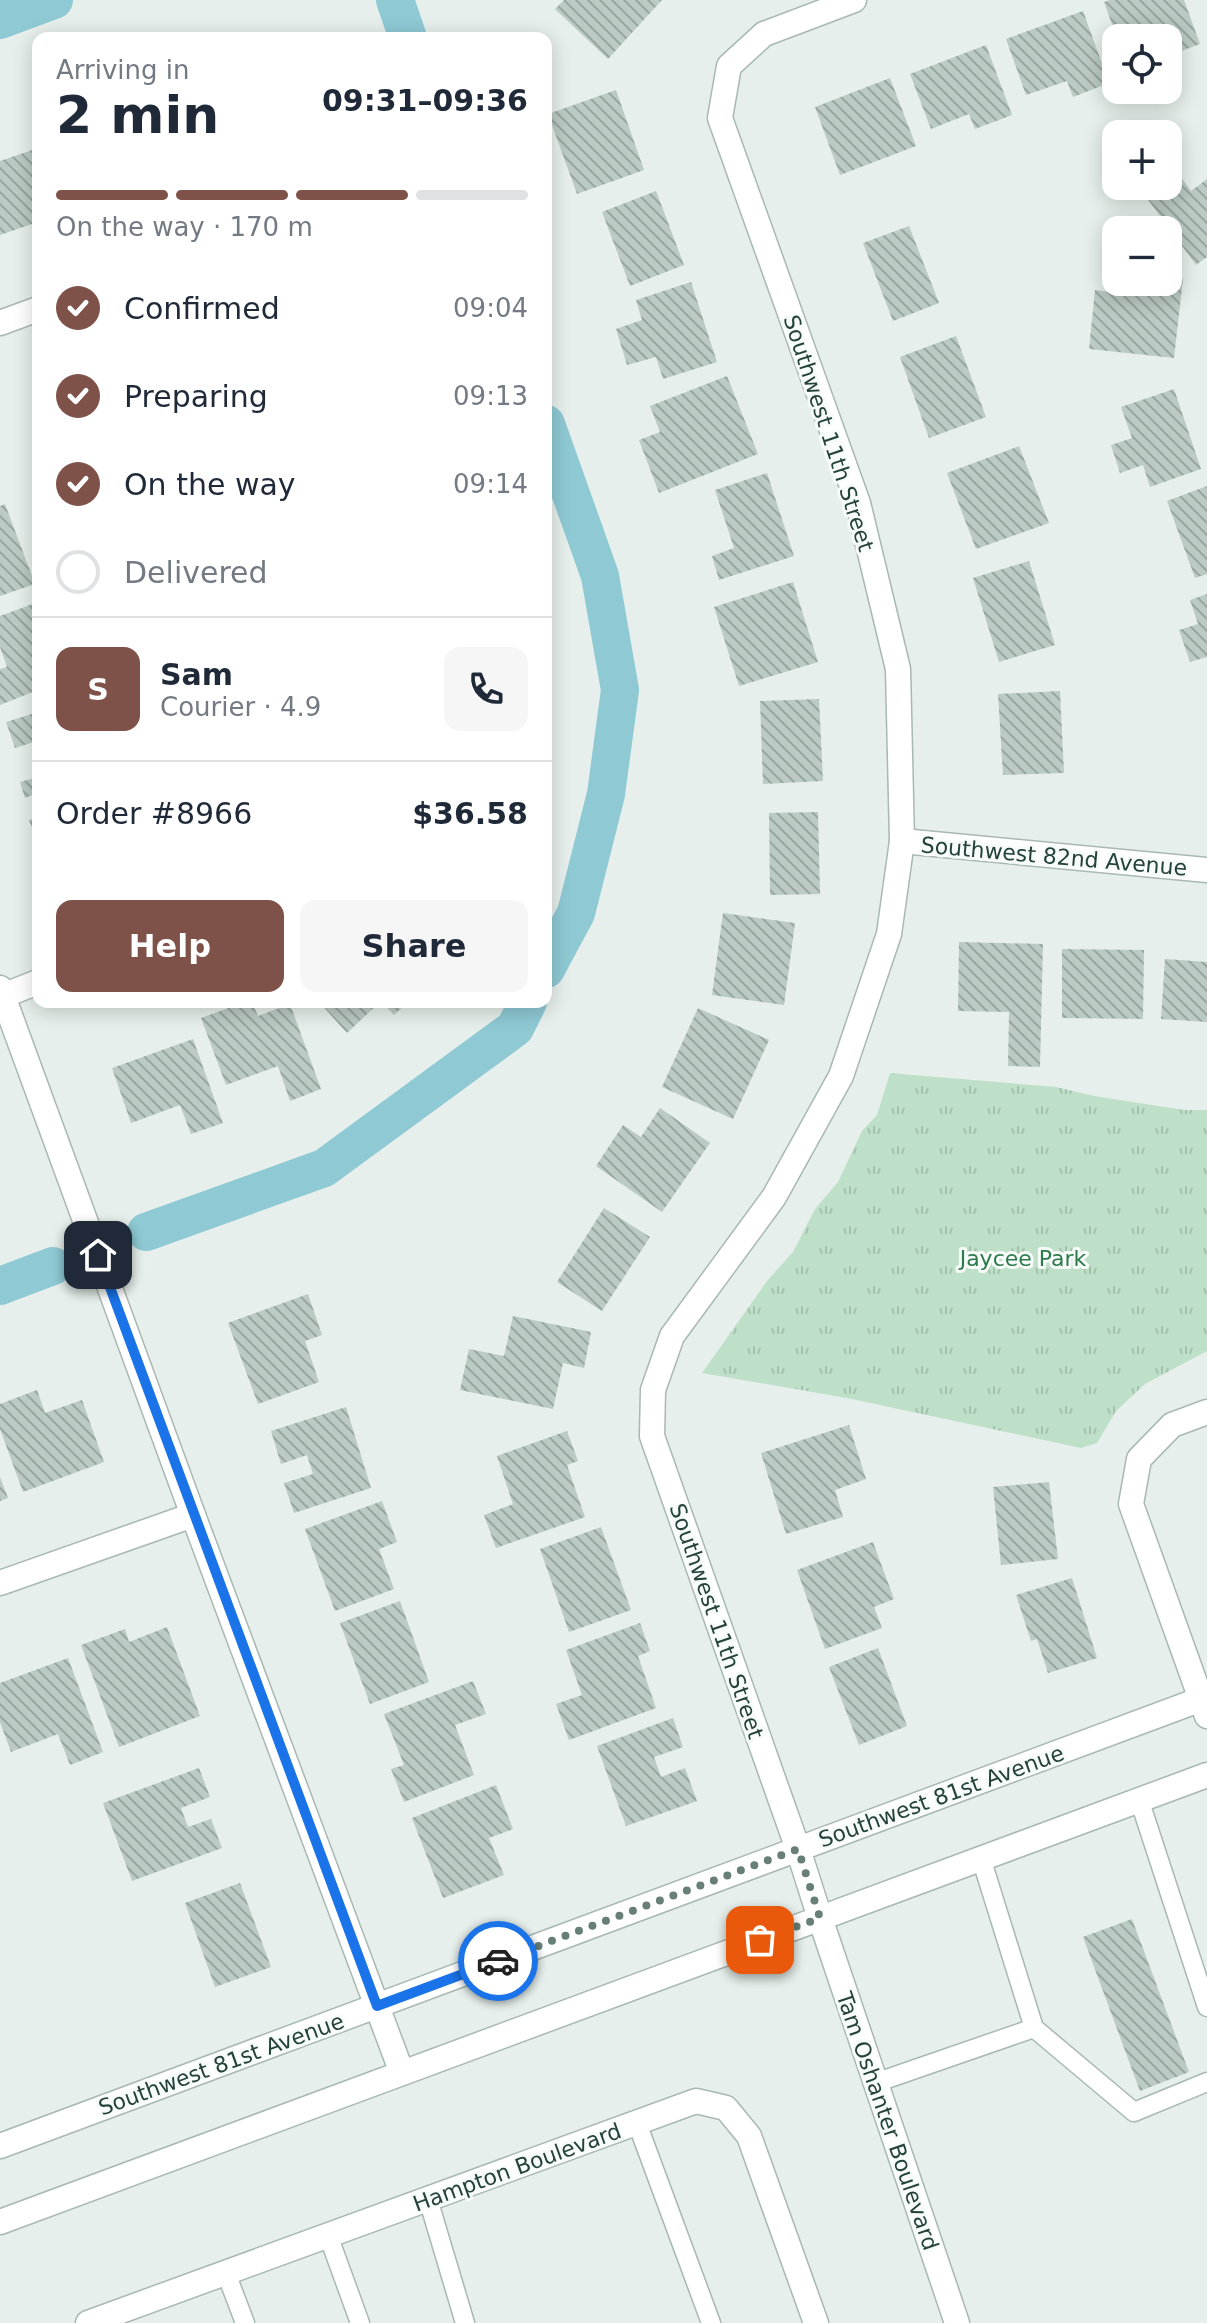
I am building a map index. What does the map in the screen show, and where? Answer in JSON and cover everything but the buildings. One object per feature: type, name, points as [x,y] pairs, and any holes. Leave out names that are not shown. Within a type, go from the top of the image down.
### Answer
[{"type":"street","name":"Southwest 11th Street","points":[[820,1918],[652,1436],[653,1390],[672,1336],[774,1197],[841,1076],[889,934],[902,841],[898,669],[858,503],[720,118],[729,66],[764,34],[854,0]]},
{"type":"street","points":[[0,323],[32,311]]},
{"type":"street","name":"Southwest 82nd Avenue","points":[[902,841],[1207,870]]},
{"type":"street","points":[[32,984],[1,994],[402,2073]]},
{"type":"street","points":[[1205,1704],[1131,1504],[1139,1459],[1172,1425],[1207,1412]]},
{"type":"street","points":[[0,1583],[193,1515]]},
{"type":"street","name":"Southwest 81st Avenue","points":[[0,2146],[798,1849],[1205,1704]]},
{"type":"street","points":[[0,2222],[1207,1775]]},
{"type":"street","name":"Tam Oshanter Boulevard","points":[[820,1918],[957,2323]]},
{"type":"street","name":"Hampton Boulevard","points":[[88,2323],[696,2101],[726,2108],[749,2136],[816,2323]]},
{"type":"lane","points":[[1139,1799],[1207,2007]]},
{"type":"lane","points":[[981,1858],[1034,2028],[1134,2112],[1207,2082]]},
{"type":"lane","points":[[875,2083],[1034,2028]]},
{"type":"lane","points":[[637,2123],[711,2323]]},
{"type":"lane","points":[[428,2199],[465,2323]]},
{"type":"lane","points":[[328,2235],[360,2323]]},
{"type":"lane","points":[[226,2273],[245,2323]]},
{"type":"green space","name":"Jaycee Park","points":[[890,1073],[1056,1087],[1184,1110],[1207,1110],[1207,1351],[1145,1384],[1116,1411],[1097,1443],[1081,1448],[847,1398],[702,1373],[767,1281],[793,1252],[815,1209],[838,1182],[862,1131],[877,1115]]},
{"type":"waterway","points":[[0,20],[54,0]]},
{"type":"waterway","points":[[395,0],[406,32]]},
{"type":"waterway","points":[[552,441],[600,576],[620,690],[606,794],[576,913],[552,958]]},
{"type":"waterway","points":[[146,1232],[324,1168],[515,1028],[525,1008]]},
{"type":"waterway","points":[[0,1286],[53,1266]]},
{"type":"way so far","points":[[498,1961],[798,1849],[820,1918],[760,1940]]},
{"type":"route","points":[[98,1255],[377,2006],[498,1961]]}]
